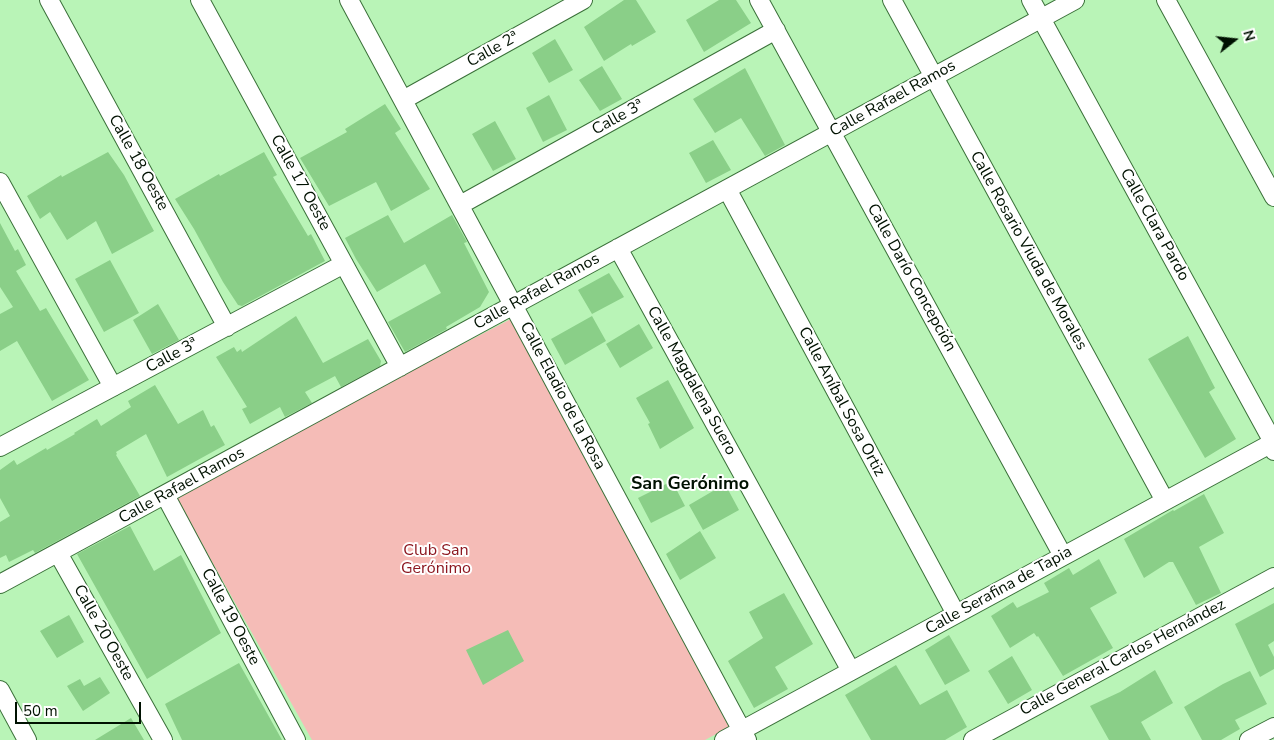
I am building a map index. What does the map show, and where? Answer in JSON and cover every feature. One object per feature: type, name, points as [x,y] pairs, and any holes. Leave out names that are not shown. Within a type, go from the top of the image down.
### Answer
[{"type":"street","name":"Calle 18 Oeste","points":[[49,0],[227,327]]},
{"type":"street","name":"Calle 17 Oeste","points":[[200,0],[400,367]]},
{"type":"street","name":"Calle Eladio de la Rosa","points":[[349,0],[745,735]]},
{"type":"street","name":"Calle 2ª","points":[[403,100],[583,0]]},
{"type":"street","name":"Calle Darío Concepción","points":[[759,0],[1063,556]]},
{"type":"street","name":"Calle Rosario Viuda de Morales","points":[[892,0],[1165,501]]},
{"type":"street","name":"Calle Clara Pardo","points":[[1031,0],[1274,445]]},
{"type":"street","name":"Calle Rafael Ramos","points":[[0,584],[1075,0]]},
{"type":"street","points":[[1166,0],[1274,197]]},
{"type":"street","name":"Calle 3ª","points":[[460,206],[776,30]]},
{"type":"street","points":[[0,182],[113,387]]},
{"type":"street","name":"Calle Aníbal Sosa Ortiz","points":[[727,189],[956,614]]},
{"type":"street","name":"Calle Magdalena Suero","points":[[618,248],[851,671]]},
{"type":"street","name":"Calle 3ª","points":[[2,442],[113,387],[344,264]]},
{"type":"street","name":"Calle Serafina de Tapia","points":[[724,740],[745,735],[851,671],[1165,501],[1274,445]]},
{"type":"street","name":"Calle 19 Oeste","points":[[165,495],[296,740]]},
{"type":"street","name":"Calle 20 Oeste","points":[[58,553],[163,740]]},
{"type":"street","name":"Calle General Carlos Hernández","points":[[973,740],[1274,577]]},
{"type":"street","points":[[0,690],[27,740]]},
{"type":"street","points":[[1249,740],[1274,727]]},
{"type":"green space","name":"Club San Gerónimo","points":[[511,319],[731,726],[705,740],[312,740],[174,494]]},
{"type":"building","points":[[624,0],[636,0],[656,32],[632,46],[631,44],[604,61],[584,27]]},
{"type":"building","points":[[719,0],[736,0],[751,23],[704,52],[686,20]]},
{"type":"building","points":[[555,39],[573,70],[549,83],[532,53]]},
{"type":"building","points":[[602,66],[622,99],[600,111],[579,80]]},
{"type":"building","points":[[745,68],[785,145],[765,156],[741,118],[715,133],[693,99]]},
{"type":"building","points":[[549,95],[567,130],[543,142],[526,108]]},
{"type":"building","points":[[385,104],[401,129],[395,133],[430,189],[391,211],[376,182],[329,206],[300,158],[347,132],[345,129]]},
{"type":"building","points":[[495,121],[516,159],[493,171],[472,134]]},
{"type":"building","points":[[713,140],[731,170],[706,183],[689,153]]},
{"type":"building","points":[[108,152],[124,175],[154,231],[112,254],[96,221],[67,240],[50,212],[40,219],[27,196],[61,175],[62,177]]},
{"type":"building","points":[[264,152],[277,175],[273,177],[308,236],[311,234],[325,261],[242,306],[238,305],[223,282],[175,199],[219,174],[220,176]]},
{"type":"building","points":[[388,215],[404,243],[452,215],[467,242],[464,243],[489,292],[480,307],[446,327],[447,329],[405,352],[388,322],[441,293],[425,264],[377,292],[345,238]]},
{"type":"building","points":[[0,223],[15,251],[18,249],[26,265],[16,271],[40,311],[46,308],[89,380],[52,401],[17,341],[0,351],[0,314],[13,307],[0,287]]},
{"type":"building","points":[[110,260],[139,313],[104,332],[75,279]]},
{"type":"building","points":[[609,273],[624,297],[592,314],[578,290]]},
{"type":"building","points":[[158,304],[179,340],[152,354],[133,320]]},
{"type":"building","points":[[296,316],[323,363],[368,339],[381,361],[380,366],[341,387],[335,376],[305,392],[312,403],[285,417],[280,407],[250,424],[242,409],[247,407],[216,357],[234,347],[237,352],[241,349],[242,352]]},
{"type":"building","points":[[592,316],[606,341],[565,365],[551,339]]},
{"type":"building","points":[[639,324],[653,348],[620,368],[606,344]]},
{"type":"building","points":[[1188,336],[1215,388],[1209,392],[1236,439],[1205,458],[1148,359]]},
{"type":"building","points":[[668,380],[694,428],[660,449],[648,424],[650,423],[636,398]]},
{"type":"building","points":[[155,385],[178,424],[203,410],[211,427],[214,425],[225,445],[167,477],[146,434],[116,452],[140,496],[35,553],[33,550],[9,562],[6,555],[0,558],[0,522],[10,516],[0,498],[0,470],[14,460],[17,465],[46,448],[47,450],[97,419],[101,426],[131,407],[128,401]]},
{"type":"building","points":[[672,481],[685,506],[651,523],[638,498]]},
{"type":"building","points":[[725,484],[739,510],[703,530],[689,505]]},
{"type":"building","points":[[1204,494],[1224,533],[1199,547],[1221,593],[1196,605],[1173,562],[1169,562],[1144,578],[1124,539]]},
{"type":"building","points":[[130,526],[154,571],[181,555],[221,633],[147,679],[77,554]]},
{"type":"building","points":[[700,531],[716,558],[680,580],[666,554]]},
{"type":"building","points":[[1099,559],[1117,593],[1090,608],[1113,648],[1063,676],[1038,636],[1034,633],[1010,648],[991,616],[1013,602],[1017,608],[1049,592],[1044,583],[1069,568],[1073,575]]},
{"type":"building","points":[[784,593],[813,644],[775,667],[788,689],[754,708],[728,661],[763,638],[749,612]]},
{"type":"building","points":[[1274,603],[1274,641],[1268,645],[1274,657],[1274,669],[1260,677],[1235,624]]},
{"type":"building","points":[[69,615],[84,642],[57,658],[40,631]]},
{"type":"building","points":[[508,630],[524,661],[483,685],[466,650]]},
{"type":"building","points":[[949,635],[970,671],[945,685],[925,650]]},
{"type":"building","points":[[1012,656],[1032,690],[1008,704],[988,671]]},
{"type":"building","points":[[239,663],[282,740],[182,740],[165,704]]},
{"type":"building","points":[[896,665],[920,705],[947,690],[967,727],[945,740],[871,740],[845,695]]},
{"type":"building","points":[[1155,670],[1173,703],[1141,722],[1151,740],[1109,740],[1090,706],[1120,692]]},
{"type":"building","points":[[1250,671],[1267,704],[1235,720],[1240,729],[1221,740],[1202,740],[1184,707],[1223,684]]},
{"type":"building","points":[[100,677],[110,693],[83,711],[67,686],[80,679],[84,686]]},
{"type":"building","points":[[131,718],[144,740],[95,740]]},
{"type":"district","name":"San Gerónimo","points":[[690,485]]}]
